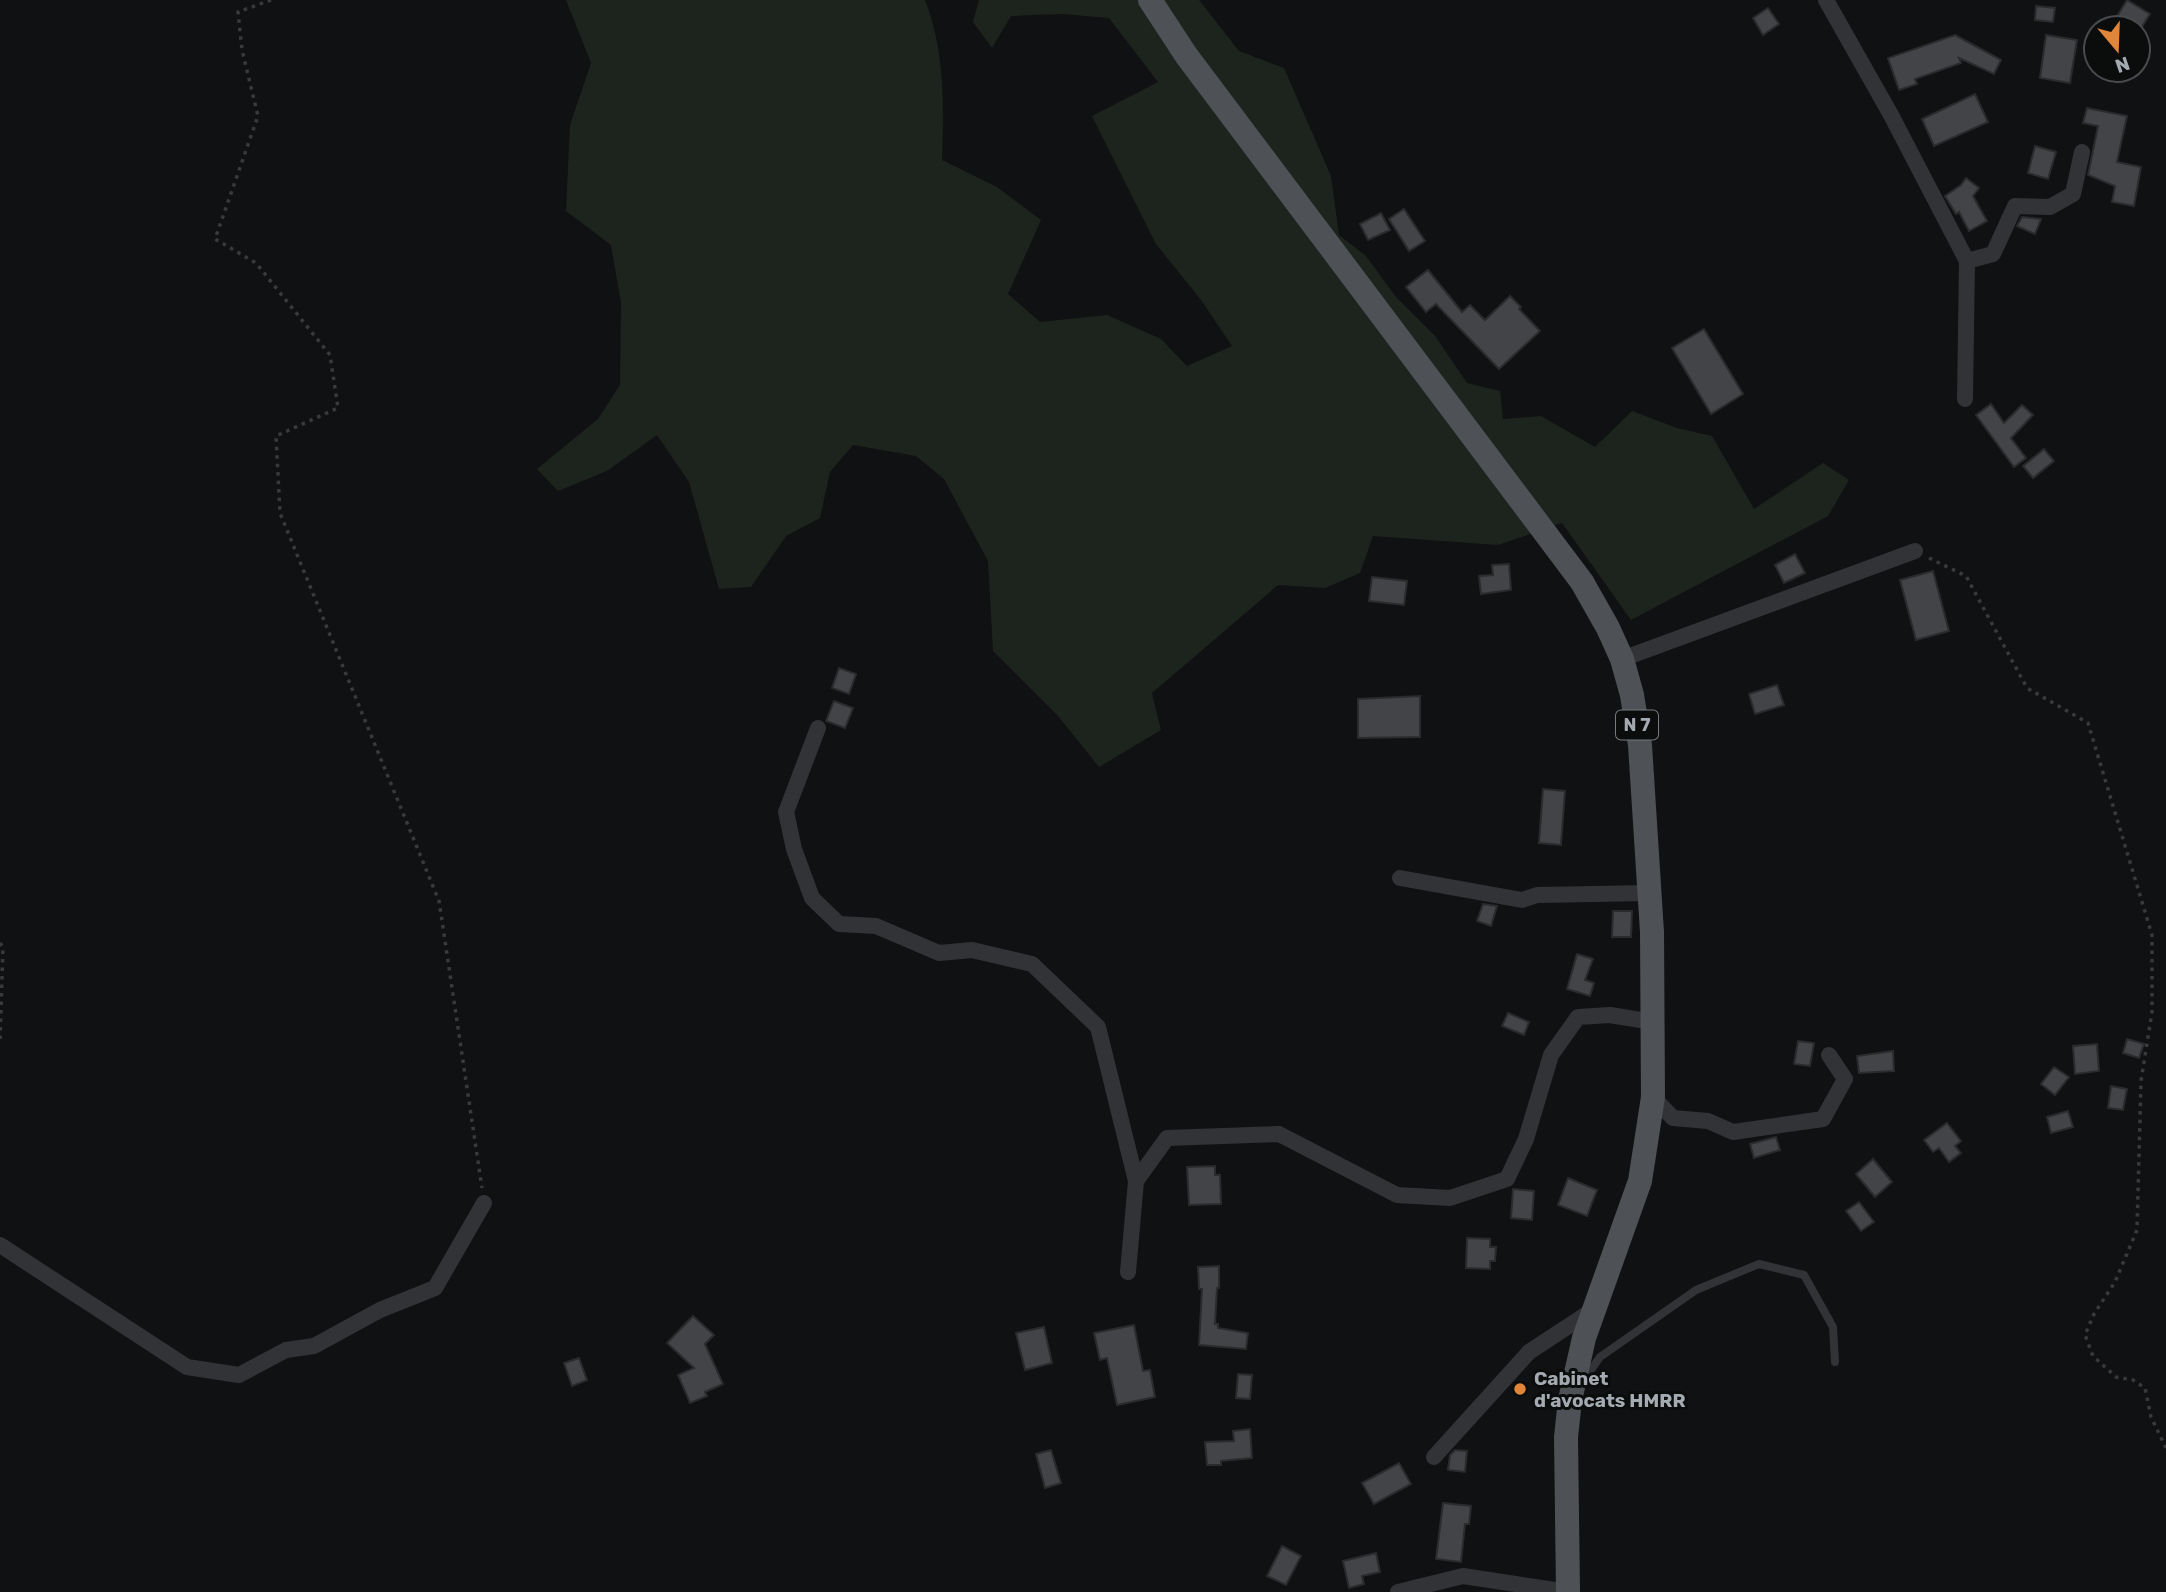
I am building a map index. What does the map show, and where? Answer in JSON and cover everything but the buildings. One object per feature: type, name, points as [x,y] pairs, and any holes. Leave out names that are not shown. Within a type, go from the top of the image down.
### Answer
[{"type":"main road","name":"N 7","points":[[1150,0],[1186,55],[1582,582],[1608,628],[1622,659],[1630,687],[1640,745],[1649,893],[1653,1097],[1640,1181],[1593,1310],[1570,1400],[1566,1437],[1568,1592]]},
{"type":"street","points":[[1826,0],[1891,115],[1966,261],[1965,399]]},
{"type":"street","points":[[1966,261],[1993,254],[2015,206],[2050,207],[2073,194],[2082,152]]},
{"type":"street","points":[[1622,659],[1914,551]]},
{"type":"street","points":[[818,728],[786,812],[794,849],[812,898],[839,924],[876,926],[939,953],[972,950],[1032,964],[1098,1027],[1136,1181],[1128,1272]]},
{"type":"street","points":[[1400,878],[1522,900],[1537,895],[1649,893]]},
{"type":"street","points":[[1136,1181],[1167,1138],[1279,1134],[1397,1195],[1450,1198],[1507,1179],[1526,1139],[1551,1055],[1578,1017],[1610,1015],[1653,1022]]},
{"type":"street","points":[[1653,1097],[1673,1118],[1708,1121],[1733,1132],[1823,1119],[1845,1079],[1829,1055]]},
{"type":"street","points":[[0,1245],[187,1367],[239,1375],[286,1350],[314,1346],[380,1310],[435,1288],[484,1203]]},
{"type":"street","points":[[1434,1457],[1529,1352],[1593,1310]]},
{"type":"street","points":[[1398,1592],[1463,1576],[1568,1592]]},
{"type":"lane","points":[[1570,1400],[1600,1357],[1696,1290],[1759,1264],[1804,1275],[1833,1327],[1835,1362]]},
{"type":"path","points":[[271,0],[238,12],[242,50],[258,117],[215,239],[256,264],[330,355],[338,408],[276,436],[280,513],[439,901],[484,1203]]},
{"type":"path","points":[[1914,551],[1966,576],[2027,688],[2088,723],[2152,935],[2152,1012],[2141,1082],[2137,1230],[2115,1282],[2094,1314],[2085,1335],[2093,1356],[2116,1377],[2133,1380],[2146,1388],[2151,1417],[2166,1448]]},
{"type":"path","points":[[0,943],[3,947],[0,1041]]},
{"type":"shaded area","points":[[566,0],[925,0],[932,19],[940,59],[943,99],[942,160],[997,187],[1041,220],[1008,294],[1040,322],[1107,315],[1161,339],[1187,366],[1232,346],[1201,300],[1156,244],[1092,116],[1158,82],[1109,18],[1062,14],[1011,16],[992,48],[973,22],[979,0],[1199,0],[1239,51],[1284,68],[1331,176],[1339,235],[1366,256],[1396,297],[1435,336],[1467,383],[1500,391],[1503,419],[1541,416],[1595,447],[1632,411],[1677,428],[1712,436],[1754,509],[1823,463],[1849,480],[1828,516],[1631,620],[1562,523],[1498,545],[1373,536],[1360,573],[1325,588],[1278,585],[1152,693],[1161,730],[1099,767],[1058,716],[993,651],[988,561],[944,479],[916,456],[853,445],[830,472],[820,518],[786,536],[751,587],[719,589],[689,482],[657,435],[607,471],[558,491],[537,469],[598,419],[620,385],[621,303],[611,245],[566,211],[570,125],[591,63]]},
{"type":"place","name":"Cabinet d'avocats HMRR","points":[[1520,1389]]}]
